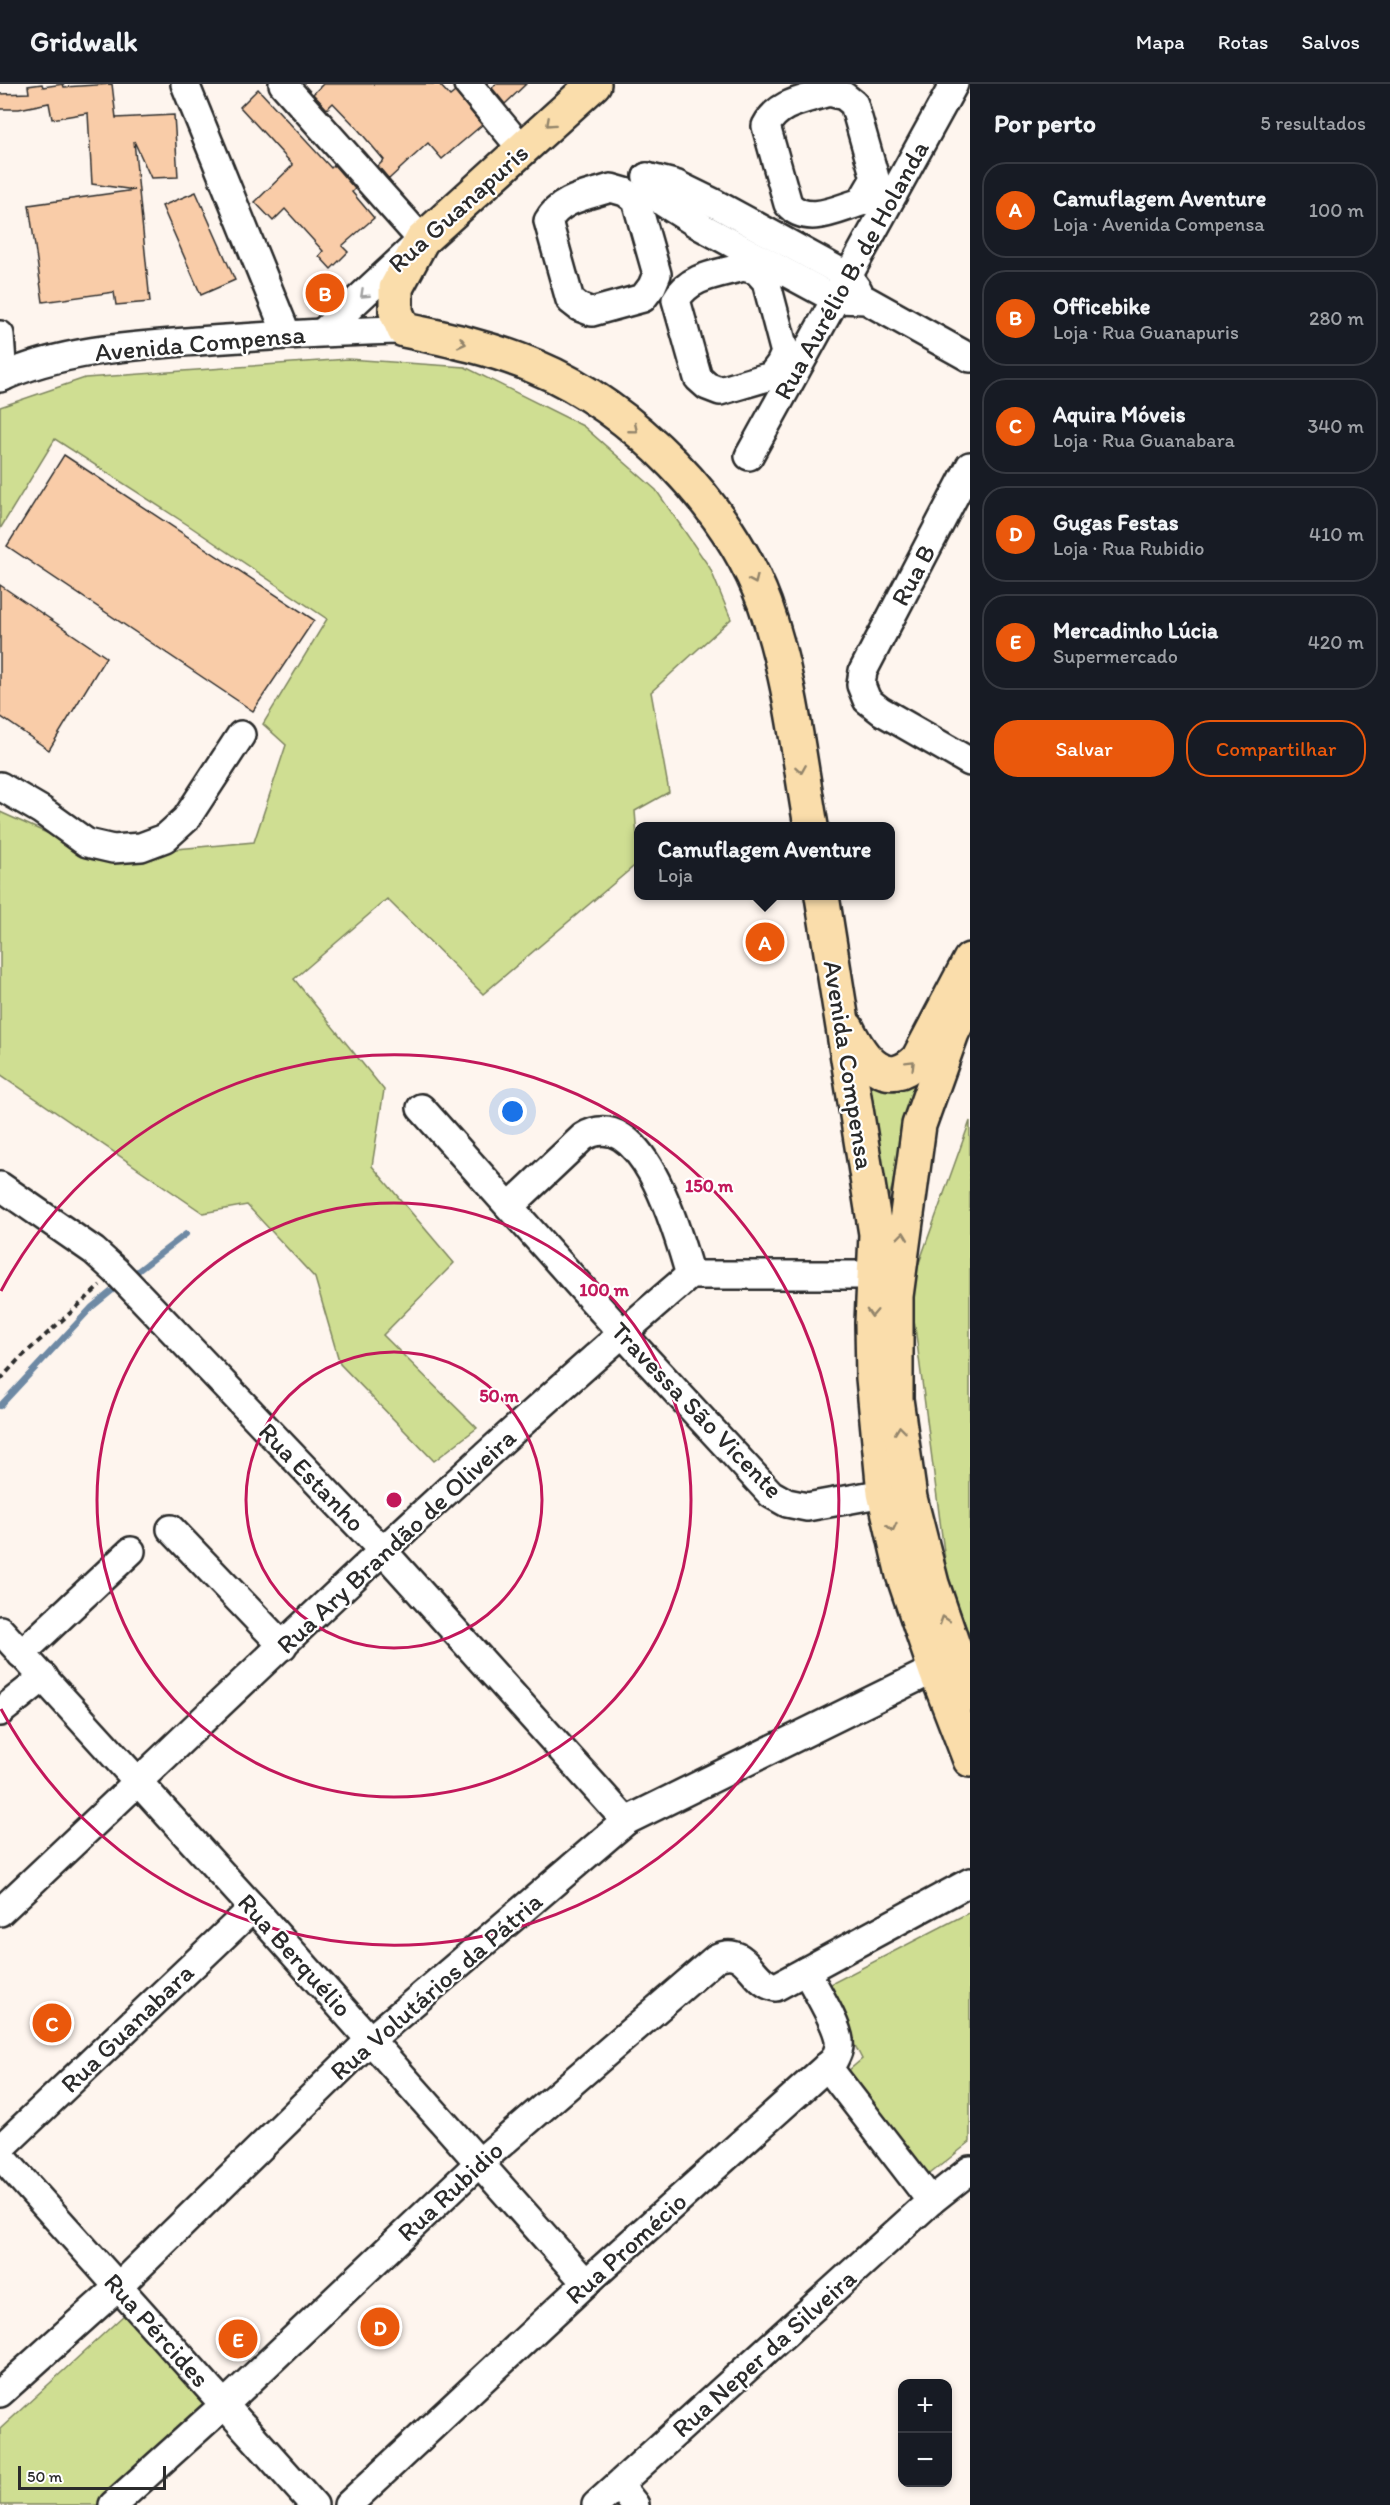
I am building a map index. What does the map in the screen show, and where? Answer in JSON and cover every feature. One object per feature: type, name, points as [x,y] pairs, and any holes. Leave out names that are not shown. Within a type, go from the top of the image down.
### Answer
[{"type":"main road","name":"Rua Guanapuris","points":[[422,240],[594,84]]},
{"type":"main road","points":[[404,330],[396,312],[396,288],[422,240]]},
{"type":"main road","name":"Avenida Compensa","points":[[404,330],[493,351],[537,367],[585,393],[634,428],[678,468],[715,512],[743,555],[765,604],[790,703],[810,822]]},
{"type":"main road","name":"Avenida Compensa","points":[[823,900],[876,1234],[873,1275],[873,1378],[884,1493],[903,1575],[935,1669],[970,1760]]},
{"type":"main road","points":[[842,1018],[861,1052],[873,1066],[888,1074],[906,1071],[918,1059],[970,960]]},
{"type":"main road","points":[[970,996],[952,1033],[919,1125],[906,1211],[896,1307],[896,1399],[910,1498],[932,1584],[970,1695]]},
{"type":"street","points":[[185,84],[287,335]]},
{"type":"street","points":[[283,84],[422,240]]},
{"type":"street","points":[[468,84],[522,149]]},
{"type":"street","name":"Rua Aurélio B. de Holanda","points":[[749,456],[787,369],[842,287],[879,195],[954,84]]},
{"type":"street","points":[[829,92],[844,96],[854,104],[879,195],[811,216],[795,212],[788,204],[766,126],[772,115],[780,107],[829,92]]},
{"type":"street","points":[[647,177],[664,203],[760,265],[842,287]]},
{"type":"street","points":[[611,188],[625,192],[636,200],[657,274],[652,286],[643,297],[592,312],[579,307],[570,300],[548,221],[562,203],[611,188],[647,177],[675,184],[778,237],[842,287],[970,358]]},
{"type":"street","points":[[760,265],[795,212]]},
{"type":"street","name":"Rua Guanapuris","points":[[323,332],[422,240]]},
{"type":"street","points":[[760,265],[785,353],[787,369],[720,391],[707,386],[698,378],[676,300],[690,282],[743,267],[760,265]]},
{"type":"street","points":[[657,274],[682,290]]},
{"type":"street","name":"Avenida Compensa","points":[[1,377],[58,359],[113,348],[323,332],[404,330]]},
{"type":"street","points":[[0,335],[1,377]]},
{"type":"street","name":"Rua B","points":[[970,466],[863,671],[861,686],[867,700],[881,711],[970,762]]},
{"type":"street","points":[[0,786],[41,810],[64,829],[87,843],[113,849],[141,847],[165,838],[186,819],[241,735]]},
{"type":"street","name":"Travessa São Vicente","points":[[422,1108],[622,1333],[771,1494],[787,1503],[807,1507],[884,1493]]},
{"type":"street","points":[[510,1206],[583,1137],[592,1132],[613,1133],[635,1150],[653,1174],[674,1224],[690,1275],[873,1275]]},
{"type":"street","name":"Rua Estanho","points":[[0,1186],[94,1251],[116,1271],[383,1551],[626,1821]]},
{"type":"street","name":"Rua Ary Brandão de Oliveira","points":[[0,1912],[383,1551],[622,1333],[690,1275]]},
{"type":"street","points":[[171,1529],[283,1646]]},
{"type":"street","points":[[21,1654],[131,1551]]},
{"type":"street","name":"Rua Berquélio","points":[[0,1630],[254,1908],[586,2283]]},
{"type":"street","name":"Rua Volutários da Pátria","points":[[0,2393],[118,2287],[370,2040],[626,1821],[935,1669]]},
{"type":"street","points":[[0,1712],[44,1677]]},
{"type":"street","points":[[806,1971],[970,1882]]},
{"type":"street","name":"Rua Guanabara","points":[[0,2149],[254,1908]]},
{"type":"street","name":"Rua Rubidio","points":[[113,2505],[224,2404],[480,2162],[716,1958],[730,1954],[738,1956],[768,1985],[776,1987],[806,1971]]},
{"type":"street","name":"Rua Promécio","points":[[348,2505],[586,2283],[834,2060],[839,2041],[806,1971]]},
{"type":"street","points":[[827,2066],[932,2201]]},
{"type":"street","name":"Rua Pércides","points":[[0,2156],[314,2505]]},
{"type":"street","name":"Rua Neper da Silveira","points":[[596,2505],[627,2495],[932,2201],[970,2170]]},
{"type":"path","points":[[0,1380],[18,1360],[116,1271]]},
{"type":"green space","points":[[348,359],[465,367],[583,426],[656,490],[710,568],[731,619],[651,692],[669,792],[635,811],[634,866],[483,994],[387,899],[294,979],[384,1090],[372,1166],[454,1263],[383,1335],[477,1428],[434,1461],[340,1364],[315,1278],[247,1205],[203,1213],[0,1074],[0,812],[98,856],[254,842],[286,745],[263,724],[327,619],[55,439],[0,529],[0,407],[85,378]]},
{"type":"green space","points":[[950,1015],[882,1217],[859,1062],[882,1080]]},
{"type":"green space","points":[[970,1121],[970,1637],[947,1575],[910,1288]]},
{"type":"green space","points":[[970,1912],[970,2142],[921,2181],[835,2082],[862,2059],[825,1987]]},
{"type":"green space","points":[[124,2315],[210,2411],[107,2505],[0,2505],[0,2429]]},
{"type":"building","points":[[42,84],[43,87],[63,84],[64,87],[112,84],[116,118],[174,115],[178,177],[151,178],[134,141],[150,302],[116,305],[114,292],[43,302],[29,205],[135,190],[92,184],[88,113],[52,119],[49,103],[19,109],[0,109],[0,94],[29,93],[28,86]]},
{"type":"building","points":[[323,84],[439,84],[450,96],[455,92],[482,125],[442,159],[428,143],[389,179],[378,166],[384,160],[356,127],[333,103],[327,109],[313,94]]},
{"type":"building","points":[[496,84],[526,84],[505,104],[492,88]]},
{"type":"building","points":[[258,89],[331,168],[334,165],[355,189],[352,192],[374,218],[342,246],[348,252],[331,269],[319,256],[323,251],[285,209],[273,221],[255,202],[293,165],[240,107]]},
{"type":"building","points":[[196,192],[235,280],[201,295],[162,206]]},
{"type":"building","points":[[64,455],[314,620],[253,711],[7,546]]},
{"type":"building","points":[[0,585],[106,657],[49,750],[0,716]]},
{"type":"waterway","points":[[130,1277],[186,1234]]},
{"type":"waterway","points":[[0,1406],[92,1307],[119,1285]]},
{"type":"place","name":"Officebike","points":[[325,293]]},
{"type":"place","name":"Camuflagem Aventure","points":[[765,942]]},
{"type":"place","name":"Aquira Móveis","points":[[52,2023]]},
{"type":"place","name":"Gugas Festas","points":[[380,2327]]},
{"type":"place","name":"Mercadinho Lúcia","points":[[238,2339]]}]
